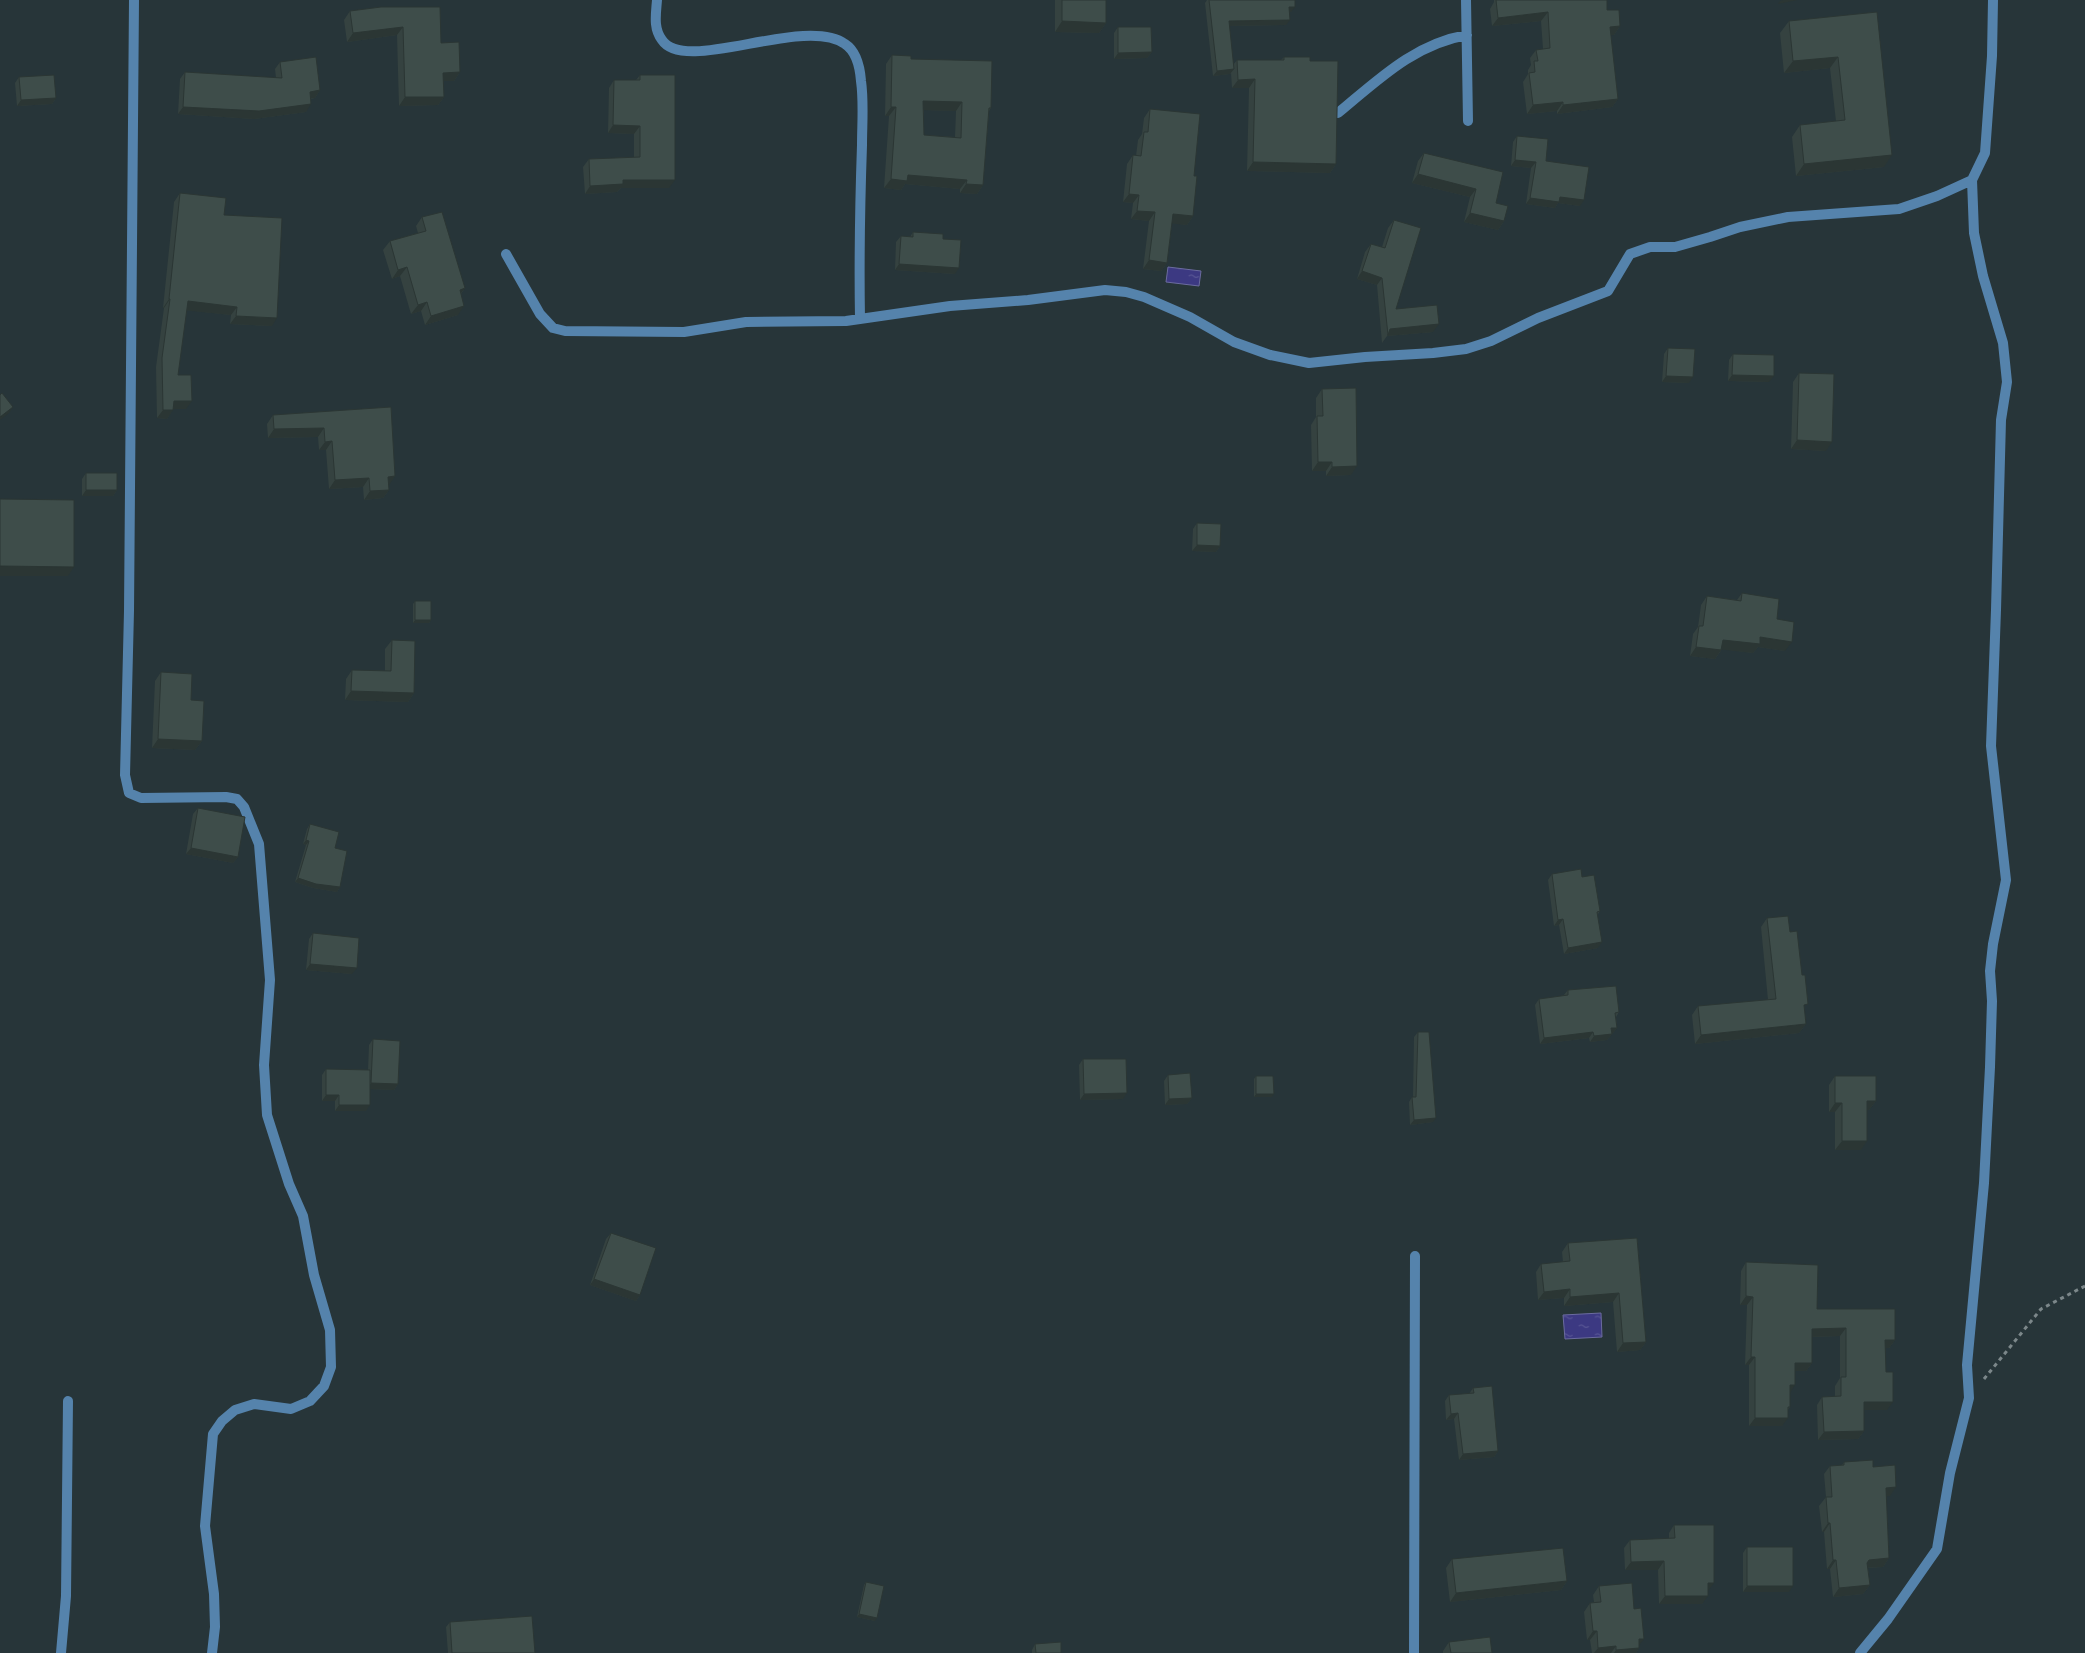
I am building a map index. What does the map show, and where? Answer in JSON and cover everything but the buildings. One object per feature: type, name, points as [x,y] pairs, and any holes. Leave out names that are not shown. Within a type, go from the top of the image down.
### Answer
[{"type":"street","points":[[134,0],[129,611],[125,775],[129,793],[141,798],[226,797],[237,799],[244,808],[259,844],[270,980],[264,1065],[267,1114],[289,1184],[303,1216],[314,1275],[330,1330],[331,1367],[324,1386],[310,1401],[291,1409],[254,1404],[234,1410],[222,1421],[214,1434],[205,1526],[214,1594],[215,1627],[212,1653]]},
{"type":"street","points":[[657,0],[655,25],[662,42],[677,50],[693,52],[716,50],[755,41],[808,36],[831,38],[844,44],[853,53],[862,82],[860,318]]},
{"type":"street","points":[[1466,0],[1468,121]]},
{"type":"street","points":[[1860,1653],[1888,1619],[1938,1549],[1950,1473],[1970,1398],[1967,1365],[1984,1183],[1992,1001],[1990,971],[1993,944],[2006,880],[1991,746],[2001,420],[2007,382],[2003,343],[1974,233],[1972,180],[1985,153],[1992,56],[1993,0]]},
{"type":"street","points":[[1338,114],[1398,64],[1420,50],[1448,38],[1466,35]]},
{"type":"street","points":[[506,254],[540,314],[553,328],[565,331],[684,332],[746,322],[846,321],[950,306],[1028,300],[1105,290],[1126,292],[1144,297],[1190,317],[1234,342],[1270,355],[1308,363],[1365,356],[1433,354],[1466,349],[1491,341],[1538,318],[1608,291],[1630,254],[1650,247],[1675,247],[1740,227],[1788,217],[1899,209],[1937,196],[1972,180]]},
{"type":"street","points":[[1414,1653],[1415,1256]]},
{"type":"street","points":[[62,1653],[66,1596],[68,1401]]},
{"type":"path","points":[[1970,1398],[2006,1350],[2041,1309],[2085,1286]]},
{"type":"water","points":[[1168,267],[1201,271],[1199,286],[1166,282]]},
{"type":"water","points":[[1601,1313],[1602,1337],[1565,1339],[1563,1315]]}]
